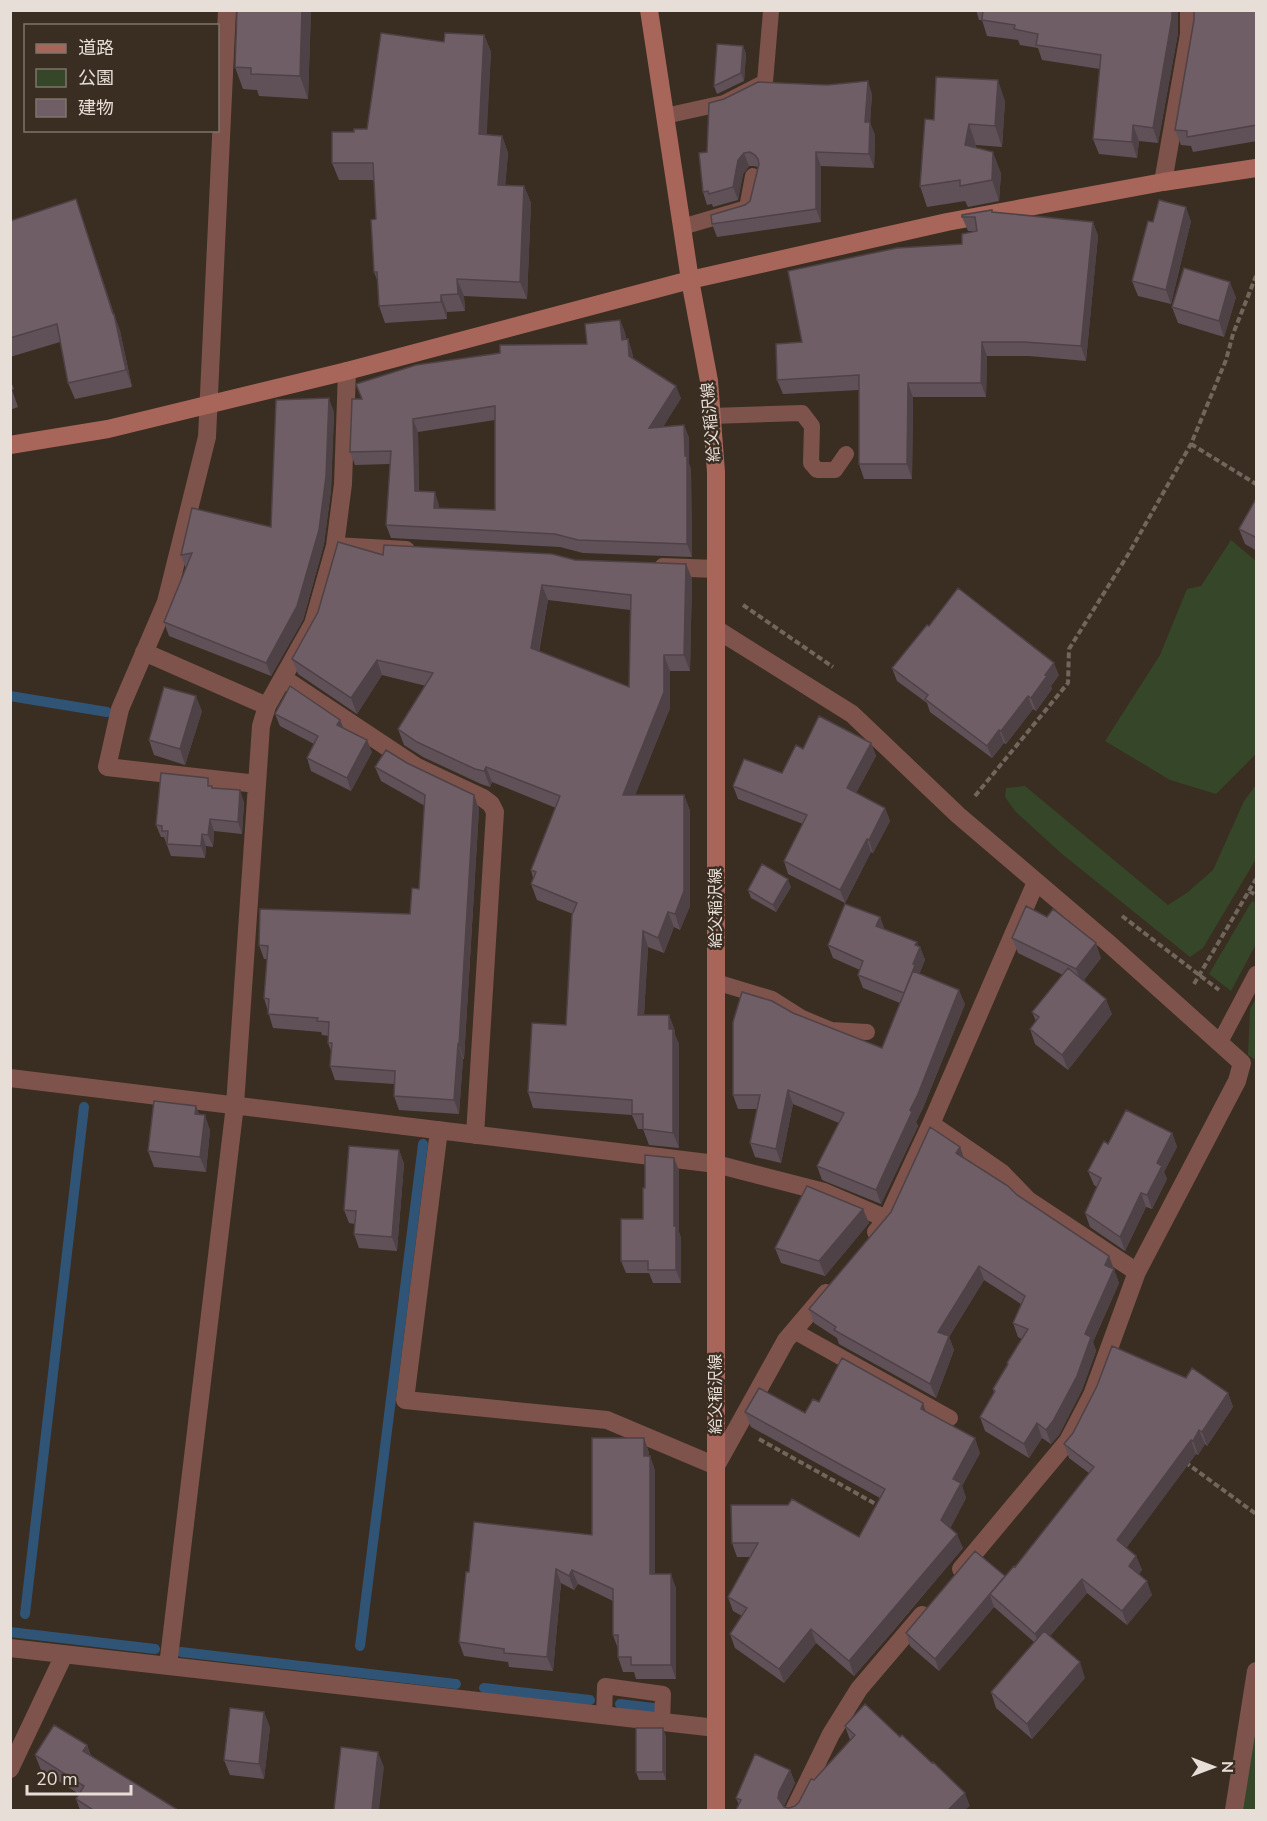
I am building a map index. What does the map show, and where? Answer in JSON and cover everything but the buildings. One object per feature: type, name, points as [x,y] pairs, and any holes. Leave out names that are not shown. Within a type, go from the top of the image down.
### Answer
[{"type":"main road","name":"給父稲沢線","points":[[649,10],[690,280],[709,381],[716,472],[716,1810]]},
{"type":"main road","points":[[10,446],[108,429],[209,405],[347,371],[690,280],[947,222],[1164,182],[1257,168]]},
{"type":"street","points":[[227,10],[207,437],[166,602],[120,709],[107,767],[257,784]]},
{"type":"street","points":[[1164,182],[1190,34],[1189,10]]},
{"type":"street","points":[[168,1666],[235,1106],[261,726],[267,706],[313,624],[335,546],[343,484],[347,371]]},
{"type":"street","points":[[335,546],[418,551]]},
{"type":"street","points":[[648,567],[716,569]]},
{"type":"street","points":[[716,629],[852,714],[958,815],[1242,1063],[1237,1081],[1137,1272],[1092,1395],[1068,1441],[948,1583]]},
{"type":"street","points":[[144,652],[267,706]]},
{"type":"street","points":[[283,678],[417,767],[483,798],[491,804],[495,812],[475,1135]]},
{"type":"street","points":[[865,1245],[887,1219],[931,1124],[1036,882]]},
{"type":"street","points":[[10,1078],[716,1164],[824,1192],[887,1219]]},
{"type":"street","points":[[931,1124],[1002,1173],[1028,1200],[1137,1272]]},
{"type":"street","points":[[439,1130],[405,1400],[608,1420],[716,1466],[786,1340],[837,1280]]},
{"type":"street","points":[[794,1810],[831,1734],[860,1689],[933,1601]]},
{"type":"street","points":[[10,1648],[716,1728]]},
{"type":"street","points":[[10,1769],[64,1654]]},
{"type":"street","points":[[1234,1810],[1257,1671]]},
{"type":"lane","points":[[665,116],[724,103],[765,82],[771,11]]},
{"type":"lane","points":[[682,227],[747,208],[753,176]]},
{"type":"lane","points":[[711,416],[802,413],[812,426],[812,463],[817,470],[835,470],[846,454]]},
{"type":"lane","points":[[1220,1042],[1257,974]]},
{"type":"lane","points":[[716,982],[772,999],[802,1018],[831,1030],[867,1032]]},
{"type":"lane","points":[[794,1331],[950,1418]]},
{"type":"lane","points":[[604,1716],[605,1686],[663,1694],[662,1722]]},
{"type":"path","points":[[958,815],[1068,683],[1069,649],[1129,553],[1191,444],[1226,360],[1233,334],[1257,276]]},
{"type":"path","points":[[1191,444],[1257,484]]},
{"type":"path","points":[[1180,1007],[1257,879]]},
{"type":"path","points":[[1249,891],[1257,895]]},
{"type":"path","points":[[738,1427],[889,1512]]},
{"type":"path","points":[[1179,1458],[1257,1514]]},
{"type":"green space","points":[[1231,540],[1256,561],[1256,754],[1216,794],[1170,780],[1105,741],[1160,655],[1187,589],[1201,586]]},
{"type":"green space","points":[[1256,785],[1256,859],[1203,948],[1190,957],[1062,854],[1015,811],[1005,797],[1006,788],[1025,786],[1168,905],[1188,892],[1213,870],[1244,801]]},
{"type":"green space","points":[[1252,901],[1256,903],[1256,944],[1231,991],[1209,974]]},
{"type":"green space","points":[[1256,998],[1256,1060],[1248,1055],[1250,1009]]},
{"type":"green space","points":[[1256,1713],[1256,1810],[1241,1810]]},
{"type":"waterway","points":[[10,696],[107,712]]},
{"type":"waterway","points":[[25,1614],[84,1107]]},
{"type":"waterway","points":[[360,1646],[423,1144]]},
{"type":"waterway","points":[[10,1632],[155,1649]]},
{"type":"waterway","points":[[181,1652],[456,1684]]},
{"type":"waterway","points":[[484,1688],[590,1700]]},
{"type":"waterway","points":[[620,1704],[653,1708]]}]
